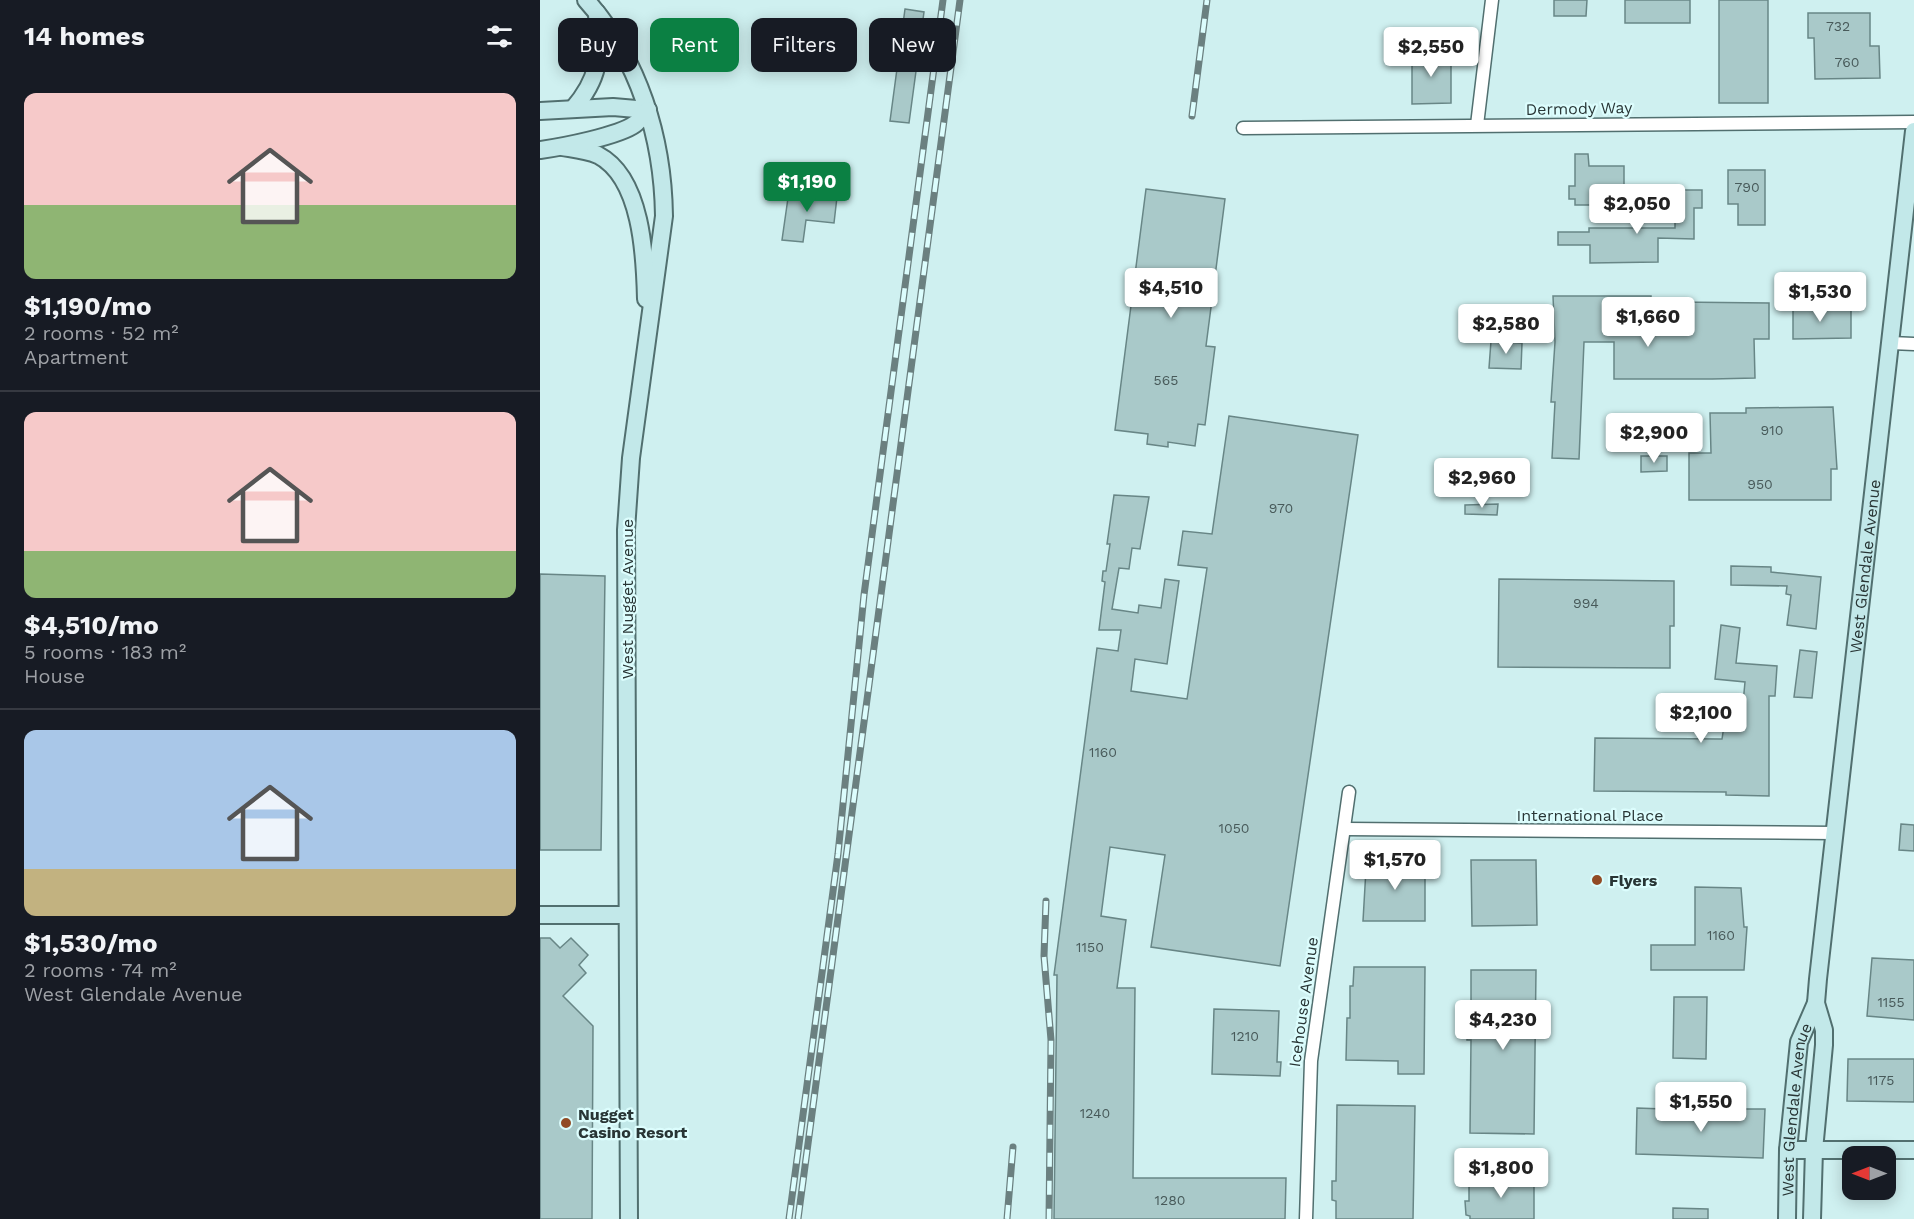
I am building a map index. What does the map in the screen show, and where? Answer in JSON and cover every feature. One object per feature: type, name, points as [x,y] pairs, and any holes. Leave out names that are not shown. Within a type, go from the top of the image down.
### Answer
[{"type":"street","points":[[1477,125],[1492,0]]},
{"type":"street","points":[[573,109],[592,84],[597,69],[591,6]]},
{"type":"street","name":"West Nugget Avenue","points":[[591,6],[627,61],[648,110],[657,138],[663,179],[664,216],[627,500],[629,1219]]},
{"type":"street","points":[[540,111],[613,107],[648,110]]},
{"type":"street","points":[[540,150],[562,147],[625,129],[636,123],[648,110]]},
{"type":"street","name":"Dermody Way","points":[[1243,128],[1914,122]]},
{"type":"street","name":"West Glendale Avenue","points":[[1787,1219],[1788,1150],[1799,1042],[1816,1003],[1914,131]]},
{"type":"street","points":[[562,147],[598,156],[609,163],[624,183],[633,203],[645,254],[648,336]]},
{"type":"street","points":[[1891,343],[1914,344]]},
{"type":"street","name":"Icehouse Avenue","points":[[1306,1219],[1311,1061],[1346,829],[1349,792]]},
{"type":"street","name":"International Place","points":[[1346,829],[1835,833]]},
{"type":"street","points":[[540,915],[627,915]]},
{"type":"street","name":"West Glendale Avenue","points":[[1812,1219],[1814,1150],[1824,1045],[1824,1030],[1816,1003]]},
{"type":"street","points":[[1788,1150],[1914,1150]]},
{"type":"building","points":[[1554,0],[1587,0],[1586,16],[1554,16]]},
{"type":"building","points":[[1625,0],[1690,0],[1690,23],[1625,23]]},
{"type":"building","points":[[1719,0],[1768,0],[1768,103],[1719,103]]},
{"type":"building","points":[[905,9],[924,12],[923,18],[904,18]]},
{"type":"building","points":[[1808,13],[1870,13],[1870,46],[1879,46],[1880,78],[1815,79],[1814,38],[1808,38]]},
{"type":"building","points":[[1412,52],[1451,52],[1451,103],[1412,104]]},
{"type":"building","points":[[897,72],[916,72],[909,123],[890,121]]},
{"type":"building","points":[[1575,154],[1588,154],[1589,166],[1624,166],[1624,205],[1575,205],[1575,199],[1569,199],[1569,186],[1575,186]]},
{"type":"building","points":[[1728,170],[1765,170],[1765,225],[1738,225],[1738,204],[1728,204]]},
{"type":"building","points":[[1146,189],[1225,199],[1206,346],[1215,347],[1205,425],[1198,424],[1195,446],[1168,442],[1168,447],[1147,444],[1148,434],[1115,430]]},
{"type":"building","points":[[1675,190],[1702,190],[1702,208],[1694,208],[1694,239],[1658,238],[1658,262],[1590,263],[1590,245],[1558,245],[1558,232],[1589,232],[1589,228],[1675,228]]},
{"type":"building","points":[[789,191],[837,197],[834,223],[806,220],[803,242],[782,240]]},
{"type":"building","points":[[1553,296],[1651,296],[1651,324],[1676,324],[1676,302],[1769,303],[1769,339],[1754,339],[1755,378],[1712,379],[1614,379],[1614,342],[1584,342],[1579,459],[1552,458],[1555,402],[1551,402],[1555,342]]},
{"type":"building","points":[[1793,301],[1808,302],[1808,310],[1851,310],[1851,338],[1793,339]]},
{"type":"building","points":[[1491,341],[1522,343],[1521,369],[1489,368]]},
{"type":"building","points":[[1833,407],[1837,469],[1831,469],[1831,500],[1689,500],[1689,453],[1711,453],[1710,413],[1746,413],[1746,408]]},
{"type":"building","points":[[1229,416],[1358,435],[1280,966],[1151,947],[1165,855],[1110,847],[1101,916],[1126,920],[1117,988],[1135,988],[1133,1178],[1286,1178],[1285,1219],[1054,1219],[1057,975],[1054,975],[1097,648],[1118,651],[1121,630],[1099,630],[1105,582],[1102,581],[1103,571],[1106,571],[1110,544],[1107,544],[1114,495],[1149,497],[1140,549],[1132,548],[1129,569],[1119,568],[1112,609],[1138,613],[1139,605],[1161,608],[1165,579],[1179,581],[1167,664],[1135,659],[1131,691],[1187,699],[1207,568],[1178,565],[1183,531],[1212,534]]},
{"type":"building","points":[[1641,456],[1667,456],[1667,471],[1641,472]]},
{"type":"building","points":[[1498,504],[1497,515],[1465,514],[1465,505]]},
{"type":"building","points":[[1731,566],[1771,567],[1771,572],[1821,577],[1816,629],[1787,625],[1791,595],[1786,594],[1787,586],[1731,585]]},
{"type":"building","points":[[540,574],[605,576],[601,850],[540,850]]},
{"type":"building","points":[[1499,579],[1674,581],[1674,626],[1670,626],[1670,668],[1498,667]]},
{"type":"building","points":[[1721,625],[1740,628],[1736,663],[1777,666],[1775,696],[1769,696],[1769,796],[1726,795],[1726,792],[1594,791],[1595,738],[1722,739],[1726,713],[1742,714],[1745,682],[1715,679]]},
{"type":"building","points":[[1800,650],[1817,652],[1812,698],[1794,697]]},
{"type":"building","points":[[1901,824],[1914,825],[1914,851],[1899,850]]},
{"type":"building","points":[[1373,859],[1425,859],[1425,921],[1363,921],[1366,869],[1373,869]]},
{"type":"building","points":[[1471,860],[1536,860],[1537,925],[1472,926]]},
{"type":"building","points":[[1695,887],[1741,888],[1744,927],[1747,927],[1744,970],[1651,970],[1651,945],[1695,945]]},
{"type":"building","name":"Nugget Casino Resort","points":[[540,938],[550,938],[560,948],[571,938],[588,955],[579,965],[586,973],[563,996],[593,1026],[592,1219],[540,1219]]},
{"type":"building","points":[[1872,958],[1914,960],[1914,1020],[1867,1016]]},
{"type":"building","points":[[1354,967],[1425,967],[1424,1074],[1398,1074],[1398,1061],[1346,1060],[1347,1018],[1350,1018],[1350,986],[1353,986]]},
{"type":"building","points":[[1471,970],[1536,970],[1534,1134],[1470,1133],[1471,1040],[1467,1040],[1467,1027],[1471,1027]]},
{"type":"building","points":[[1674,997],[1707,997],[1706,1059],[1673,1058]]},
{"type":"building","points":[[1214,1009],[1279,1011],[1277,1062],[1281,1062],[1280,1076],[1212,1074]]},
{"type":"building","points":[[1848,1059],[1914,1059],[1914,1102],[1847,1101]]},
{"type":"building","points":[[1337,1105],[1415,1106],[1413,1219],[1336,1219],[1336,1201],[1332,1200],[1332,1181],[1336,1181]]},
{"type":"building","points":[[1637,1108],[1744,1112],[1744,1109],[1765,1109],[1763,1158],[1636,1154]]},
{"type":"building","points":[[1469,1179],[1534,1179],[1534,1219],[1470,1219],[1470,1216],[1466,1215],[1465,1201],[1469,1201]]},
{"type":"building","points":[[1673,1208],[1708,1209],[1708,1219],[1673,1219]]},
{"type":"railway","points":[[789,1219],[838,854],[864,595],[943,0]]},
{"type":"railway","points":[[798,1219],[960,0]]},
{"type":"railway","points":[[1192,116],[1207,0]]},
{"type":"railway","points":[[1046,901],[1044,956],[1051,1040],[1049,1219]]},
{"type":"railway","points":[[1007,1219],[1013,1147]]},
{"type":"place","name":"Flyers","points":[[1597,880]]},
{"type":"place","name":"Nugget Casino Resort","points":[[566,1123]]}]
